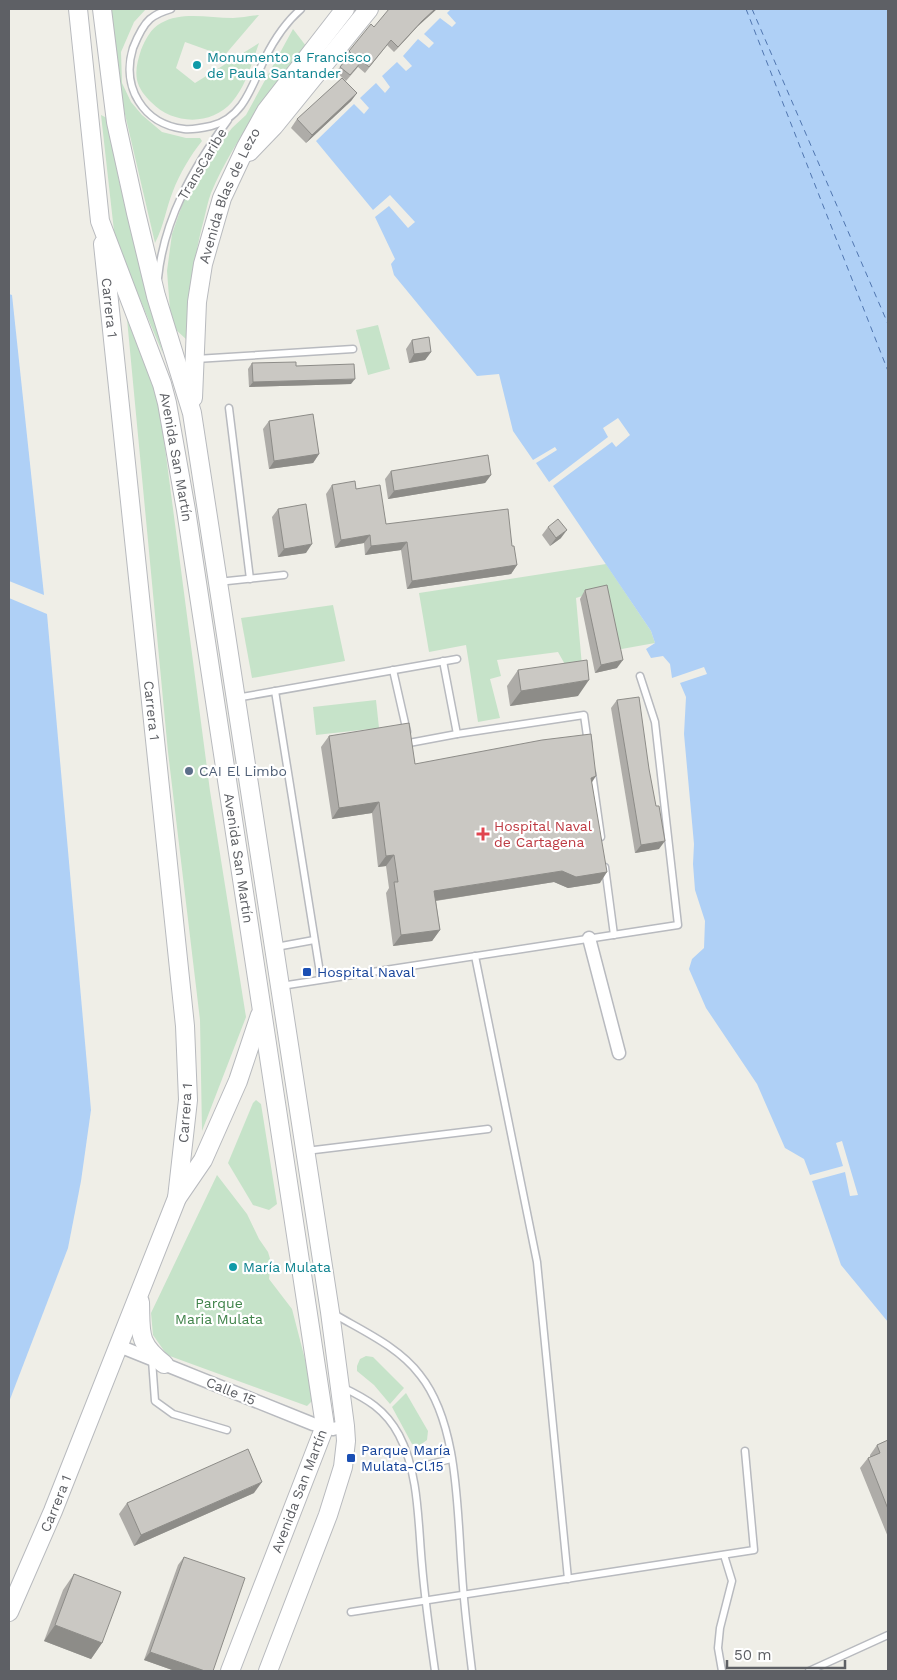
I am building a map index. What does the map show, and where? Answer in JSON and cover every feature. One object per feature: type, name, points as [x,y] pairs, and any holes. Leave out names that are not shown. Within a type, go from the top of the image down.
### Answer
[{"type":"main road","name":"Avenida San Martín","points":[[78,9],[100,221],[192,413],[341,1386],[345,1426],[345,1451],[338,1484],[328,1515],[268,1671]]},
{"type":"main road","name":"Avenida San Martín","points":[[102,9],[116,122],[156,296],[166,361],[167,403],[186,510],[325,1426],[230,1671]]},
{"type":"main road","name":"Avenida Blas de Lezo","points":[[192,413],[198,302],[203,264],[222,198],[255,128],[266,111],[345,9]]},
{"type":"main road","points":[[237,165],[274,126],[368,9]]},
{"type":"main road","name":"Carrera 1","points":[[100,221],[185,1026],[188,1100],[177,1198]]},
{"type":"main road","name":"Carrera 1","points":[[9,1612],[53,1511],[177,1198],[203,1160],[238,1081],[261,1012],[280,986]]},
{"type":"main road","points":[[139,1296],[141,1338],[146,1348],[158,1362]]},
{"type":"street","points":[[589,938],[619,1053]]},
{"type":"street","name":"Calle 15","points":[[119,1346],[313,1424],[332,1429],[345,1426]]},
{"type":"lane","name":"TransCaribe","points":[[171,9],[160,12],[150,19],[140,32],[130,58],[129,74],[132,89],[138,101],[150,114],[165,124],[184,129],[200,129],[214,126],[228,119],[241,108],[276,38],[301,9]]},
{"type":"lane","name":"TransCaribe","points":[[156,296],[159,263],[166,234],[180,198],[193,171],[228,119]]},
{"type":"lane","points":[[166,361],[353,348]]},
{"type":"lane","points":[[229,408],[250,578]]},
{"type":"lane","points":[[218,582],[284,575]]},
{"type":"lane","points":[[236,698],[457,659]]},
{"type":"lane","points":[[443,661],[456,734]]},
{"type":"lane","points":[[393,670],[411,751]]},
{"type":"lane","points":[[280,986],[678,925],[655,722],[640,676]]},
{"type":"lane","points":[[275,691],[321,980]]},
{"type":"lane","points":[[409,743],[584,715],[589,754]]},
{"type":"lane","points":[[591,763],[602,849]]},
{"type":"lane","points":[[604,858],[614,935]]},
{"type":"lane","points":[[274,947],[314,940]]},
{"type":"lane","points":[[475,956],[537,1262],[568,1579]]},
{"type":"lane","points":[[306,1152],[488,1128]]},
{"type":"lane","points":[[330,1312],[380,1340],[420,1374],[434,1395],[446,1425],[452,1459],[463,1595],[472,1671]]},
{"type":"lane","points":[[158,1362],[154,1401],[173,1414],[227,1430]]},
{"type":"lane","points":[[341,1386],[370,1401],[379,1408],[398,1434],[405,1448],[415,1493],[425,1601],[435,1671]]},
{"type":"lane","points":[[351,1612],[754,1550],[745,1450]]},
{"type":"lane","points":[[411,1470],[452,1459]]},
{"type":"lane","points":[[722,1671],[718,1648],[720,1628],[732,1581],[724,1555]]},
{"type":"lane","points":[[809,1671],[888,1635]]},
{"type":"green space","points":[[111,9],[146,9],[134,22],[121,52],[122,83],[131,102],[142,115],[162,132],[186,138],[200,138],[202,141],[189,159],[179,178],[155,243],[117,80]]},
{"type":"green space","points":[[259,15],[224,56],[185,42],[176,68],[195,83],[259,43],[241,89],[232,102],[223,110],[203,119],[192,120],[170,115],[160,110],[151,102],[139,86],[136,72],[141,50],[146,38],[157,25],[169,19],[187,16],[233,18]]},
{"type":"green space","points":[[293,29],[306,46],[242,135],[220,173],[210,196],[200,234],[195,264],[187,340],[174,328],[170,310],[167,271],[172,234],[187,191],[232,128],[246,115]]},
{"type":"green space","points":[[101,115],[107,118],[119,181],[163,354],[115,240]]},
{"type":"green space","points":[[127,319],[159,402],[210,791],[246,1017],[202,1131],[200,1020],[168,752]]},
{"type":"green space","points":[[378,325],[390,369],[368,375],[356,330]]},
{"type":"green space","points":[[606,564],[651,631],[655,643],[616,650],[595,592],[576,598],[582,666],[567,668],[558,652],[497,660],[501,676],[490,679],[500,718],[478,722],[466,645],[429,652],[419,593]]},
{"type":"green space","points":[[333,605],[345,661],[252,678],[241,618]]},
{"type":"green space","points":[[376,700],[379,728],[316,735],[313,707]]},
{"type":"green space","points":[[256,1100],[261,1104],[277,1204],[269,1210],[253,1205],[228,1163],[253,1103]]},
{"type":"green space","name":"Parque Maria Mulata","points":[[217,1175],[247,1214],[259,1239],[268,1252],[271,1262],[269,1279],[292,1309],[315,1398],[307,1406],[167,1355],[153,1335],[151,1313]]},
{"type":"green space","points":[[366,1356],[373,1357],[404,1388],[390,1404],[374,1385],[357,1371],[360,1359]]},
{"type":"green space","points":[[406,1393],[428,1431],[427,1440],[420,1445],[412,1444],[392,1407]]},
{"type":"water","points":[[451,9],[888,9],[888,1322],[841,1265],[812,1181],[845,1172],[850,1196],[858,1195],[842,1141],[836,1143],[843,1166],[810,1175],[804,1159],[785,1148],[757,1084],[706,1008],[689,969],[692,959],[704,948],[705,921],[695,890],[694,844],[684,734],[686,697],[680,683],[707,674],[704,667],[672,678],[670,664],[663,656],[651,658],[646,649],[655,643],[651,631],[553,486],[612,442],[616,447],[630,435],[618,418],[603,428],[608,437],[549,482],[536,463],[557,450],[555,447],[533,460],[513,431],[499,374],[477,376],[394,275],[391,264],[395,259],[375,217],[389,206],[408,228],[415,222],[390,195],[373,210],[316,141],[354,104],[364,114],[369,108],[360,98],[376,83],[385,93],[390,87],[382,76],[397,62],[406,71],[412,66],[403,56],[418,39],[429,48],[434,43],[424,34],[440,18],[452,27],[456,23],[447,13]]},
{"type":"water","points":[[9,294],[12,295],[44,595],[9,581]]},
{"type":"water","points":[[9,598],[47,614],[91,1110],[81,1181],[68,1248],[9,1402]]},
{"type":"building","points":[[389,9],[435,9],[398,47],[391,40],[369,67],[362,61],[350,75],[340,67],[351,53],[349,51],[371,24],[374,27]]},
{"type":"building","points":[[342,78],[357,93],[312,135],[297,119]]},
{"type":"building","points":[[429,337],[431,352],[414,354],[412,340]]},
{"type":"building","points":[[296,362],[296,366],[354,364],[355,379],[253,382],[252,363]]},
{"type":"building","points":[[313,414],[319,454],[274,461],[269,421]]},
{"type":"building","points":[[488,455],[491,475],[394,491],[391,471]]},
{"type":"building","points":[[355,481],[356,489],[380,485],[386,524],[508,509],[512,546],[514,546],[517,565],[412,581],[407,542],[371,546],[370,535],[341,540],[332,485]]},
{"type":"building","points":[[306,504],[312,544],[284,549],[278,509]]},
{"type":"building","points":[[558,519],[567,530],[556,538],[548,527]]},
{"type":"building","points":[[607,585],[623,660],[601,665],[585,590]]},
{"type":"building","points":[[587,660],[589,680],[521,691],[518,670]]},
{"type":"building","points":[[639,697],[649,769],[656,806],[659,806],[665,841],[641,845],[617,700]]},
{"type":"building","name":"Hospital Naval de Cartagena","points":[[409,723],[415,764],[542,740],[591,734],[596,776],[591,778],[607,872],[576,877],[562,871],[434,891],[440,930],[401,935],[394,882],[398,882],[394,855],[386,856],[379,802],[339,808],[329,736]]},
{"type":"building","points":[[888,1440],[888,1509],[868,1458],[880,1453],[877,1445]]},
{"type":"building","points":[[248,1449],[262,1482],[141,1535],[127,1503]]},
{"type":"building","points":[[184,1557],[245,1578],[213,1671],[205,1671],[150,1652]]},
{"type":"building","points":[[74,1574],[121,1592],[102,1643],[55,1625]]},
{"type":"ferry route","points":[[746,9],[888,371]]},
{"type":"ferry route","points":[[752,9],[888,324]]},
{"type":"place","name":"Monumento a Francisco de Paula Santander","points":[[197,65]]},
{"type":"place","name":"CAI El Limbo","points":[[189,771]]},
{"type":"place","name":"Hospital Naval de Cartagena","points":[[483,834]]},
{"type":"place","name":"Hospital Naval","points":[[307,972]]},
{"type":"place","name":"María Mulata","points":[[233,1267]]},
{"type":"place","name":"Parque María Mulata-Cl.15","points":[[351,1458]]}]
